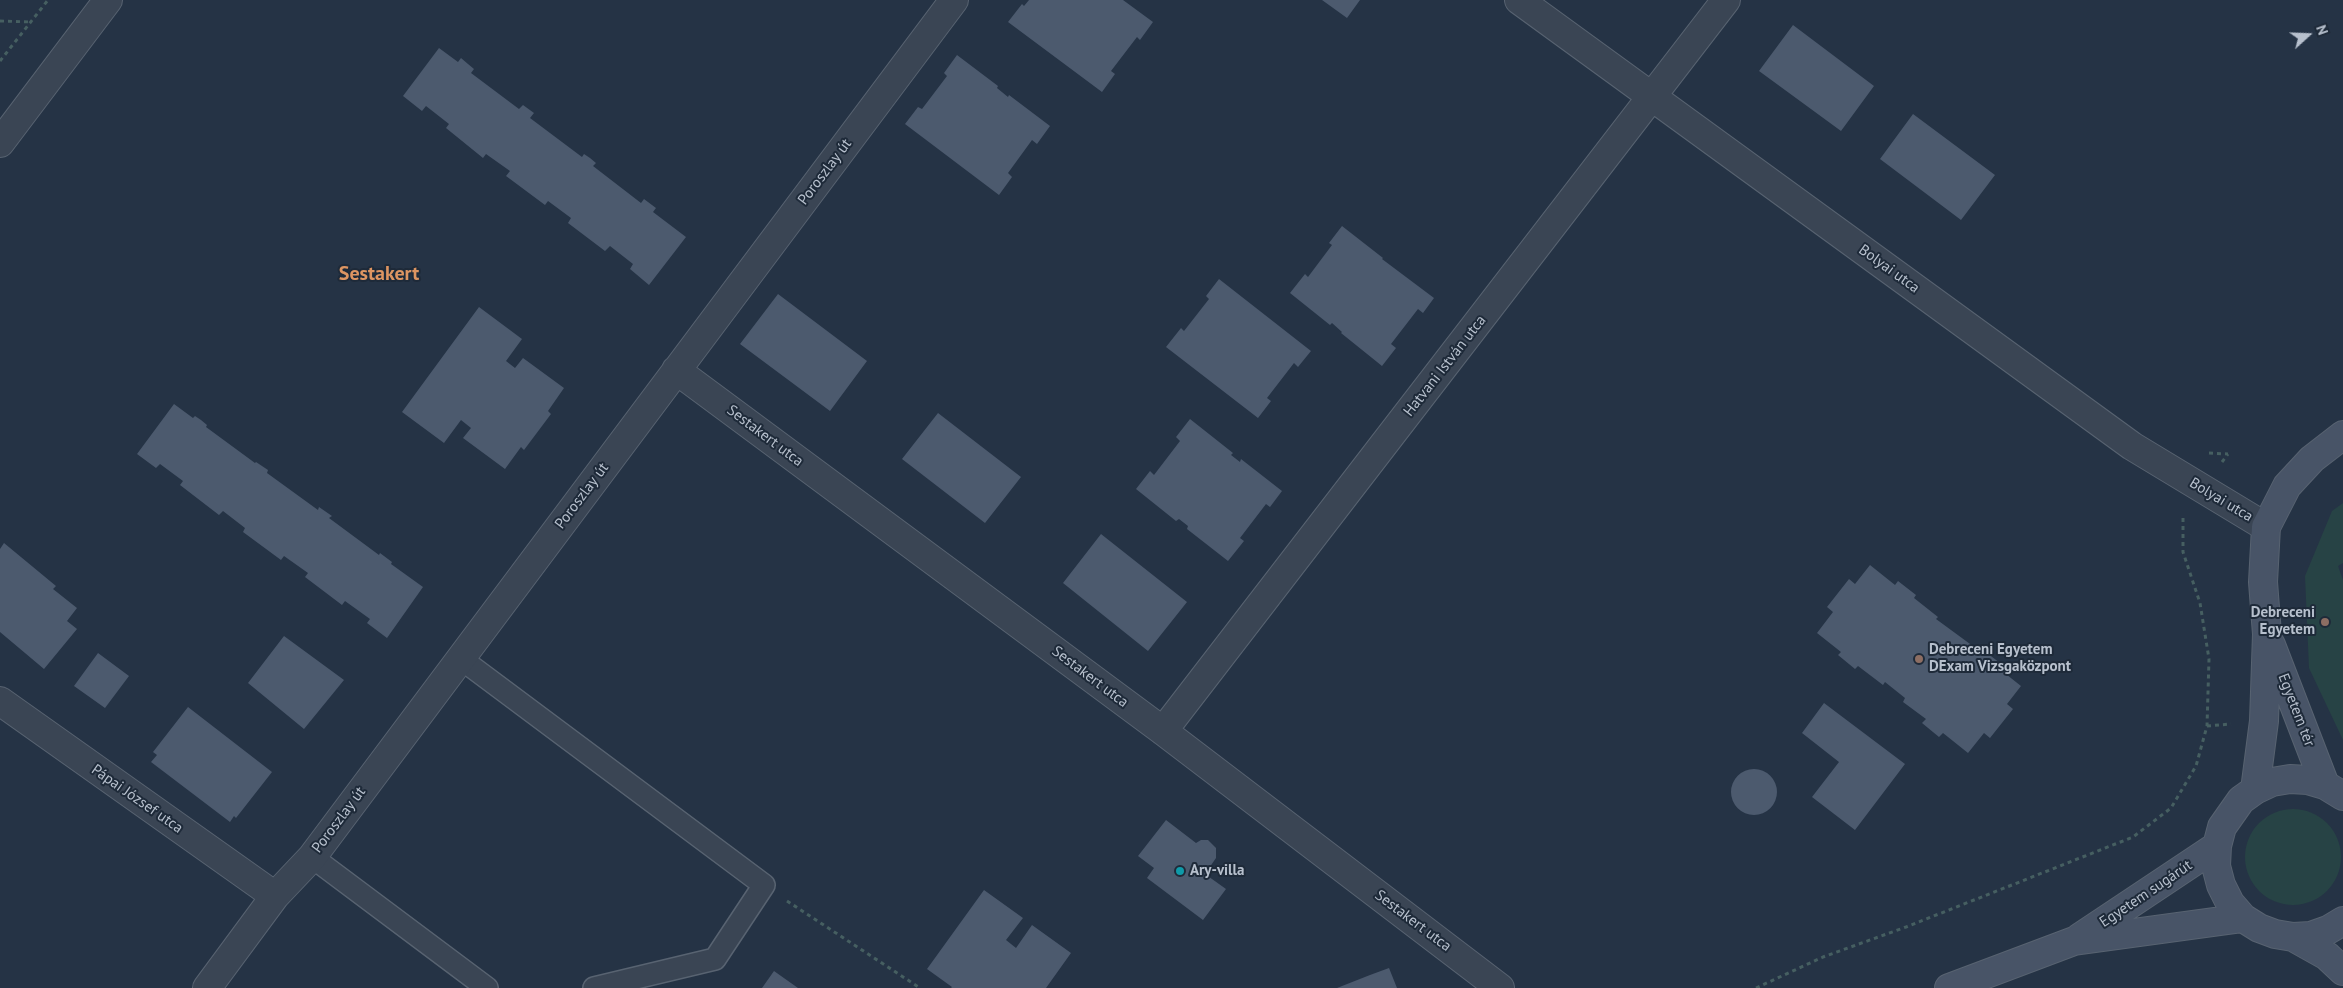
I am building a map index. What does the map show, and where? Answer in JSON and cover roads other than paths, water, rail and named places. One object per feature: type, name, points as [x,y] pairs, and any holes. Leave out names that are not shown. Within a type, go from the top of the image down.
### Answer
[{"type":"street","points":[[0,143],[108,0]]},
{"type":"street","name":"Poroszlay út","points":[[207,988],[275,896],[312,857],[954,0]]},
{"type":"street","name":"Bolyai utca","points":[[1519,0],[2132,446],[2266,527]]},
{"type":"street","name":"Hatvani István utca","points":[[1163,730],[1726,0]]},
{"type":"street","name":"Sestakert utca","points":[[676,370],[1163,730],[1500,988]]},
{"type":"street","points":[[2266,527],[2287,486],[2312,459],[2343,435]]},
{"type":"street","name":"Egyetem tér","points":[[2255,790],[2264,721],[2267,634],[2263,582],[2266,527]]},
{"type":"street","name":"Egyetem tér","points":[[2267,634],[2334,791]]},
{"type":"street","name":"Pápai József utca","points":[[0,701],[275,896]]},
{"type":"street","points":[[2334,791],[2308,780],[2290,779],[2272,782],[2255,790],[2231,812],[2222,827],[2217,846],[2216,866],[2221,885],[2230,903],[2243,918],[2258,928],[2275,934],[2293,937],[2311,936],[2328,930],[2343,921]]},
{"type":"street","name":"Egyetem sugárút","points":[[2074,941],[2217,846]]},
{"type":"street","name":"Egyetem sugárút","points":[[1949,988],[2074,941],[2243,918]]},
{"type":"street","points":[[2293,937],[2327,956],[2343,971]]},
{"type":"lane","points":[[460,658],[764,885],[714,959],[594,988]]},
{"type":"lane","points":[[312,857],[487,988]]},
{"type":"place","name":"Debreceni Egyetem","points":[[2325,622]]},
{"type":"place","name":"Debreceni Egyetem DExam Vizsgaközpont","points":[[1919,659]]},
{"type":"place","name":"Ary-villa","points":[[1180,871]]},
{"type":"district","name":"Sestakert","points":[[379,274]]}]
